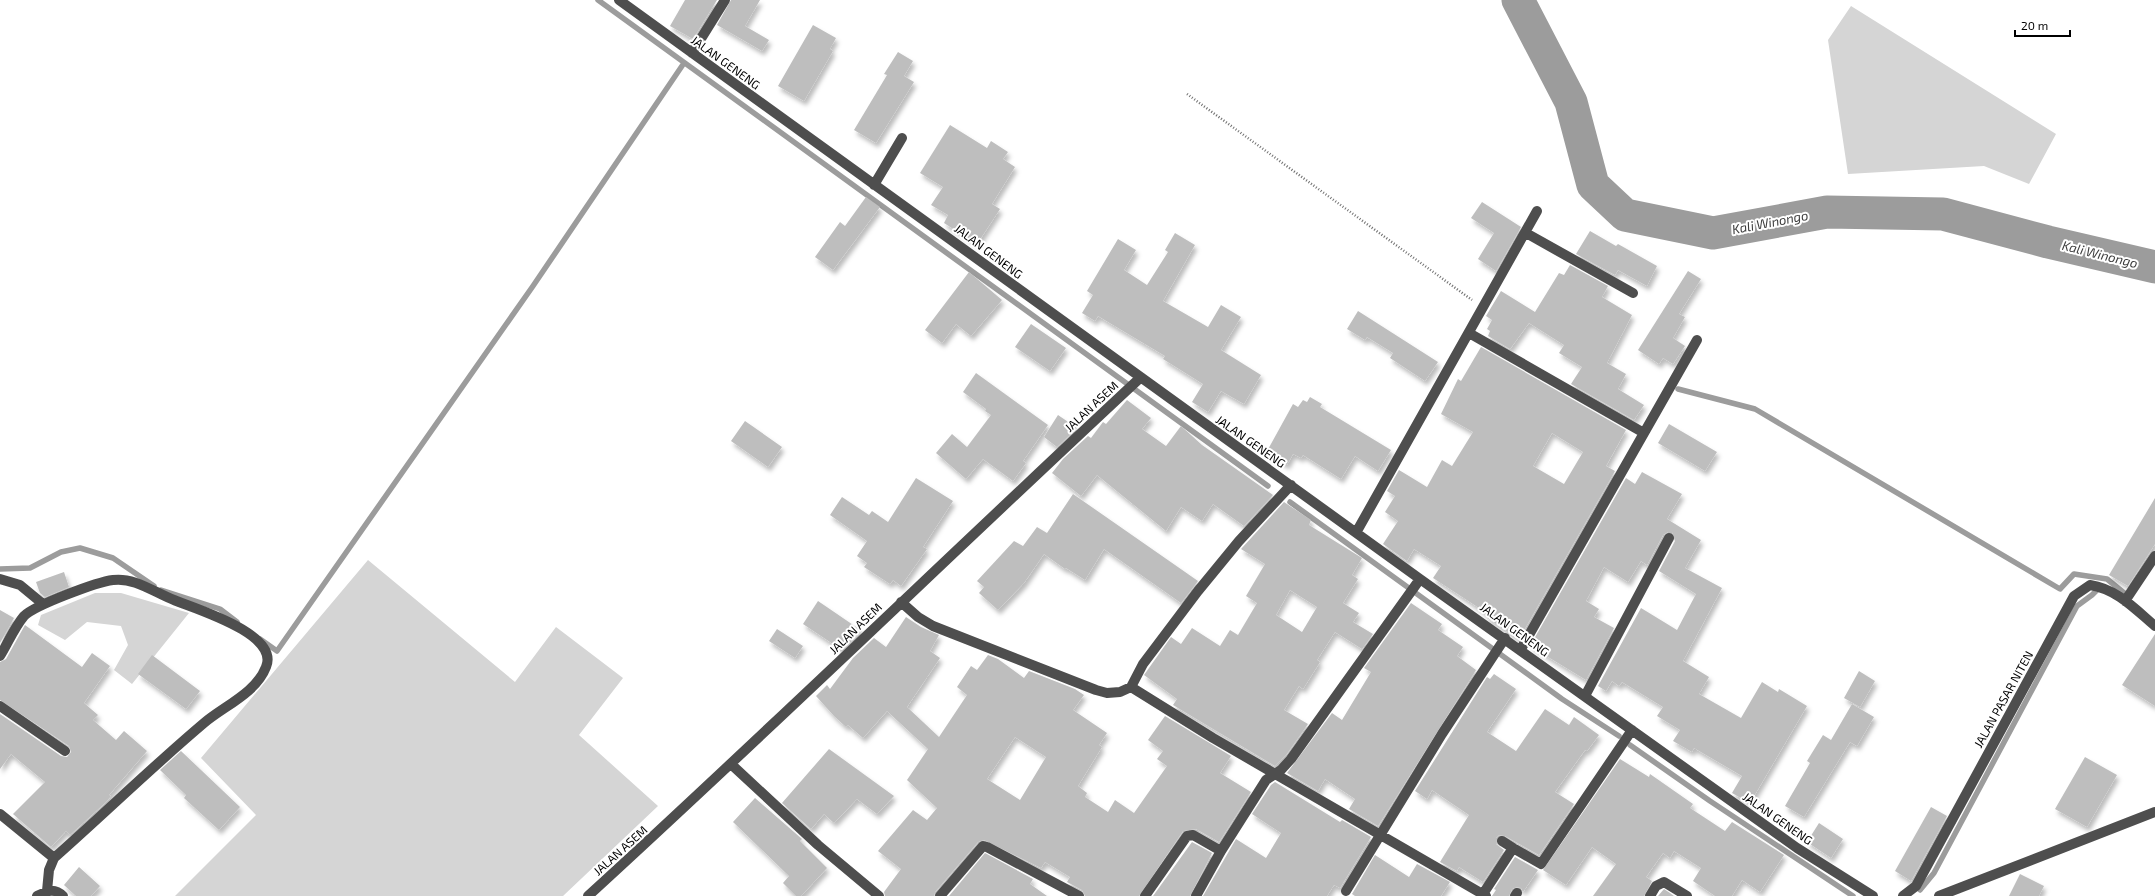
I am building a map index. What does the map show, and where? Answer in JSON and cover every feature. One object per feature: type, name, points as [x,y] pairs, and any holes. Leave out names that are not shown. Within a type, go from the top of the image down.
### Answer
[{"type":"street","name":"JALAN GENENG","points":[[619,0],[1140,378],[1357,531],[1417,582],[1521,649],[1797,848],[1873,896]]},
{"type":"street","points":[[692,53],[725,0]]},
{"type":"street","points":[[874,185],[902,138]]},
{"type":"street","points":[[1357,531],[1537,211]]},
{"type":"street","points":[[1526,233],[1633,293]]},
{"type":"street","points":[[1469,333],[1644,433]]},
{"type":"street","points":[[1521,649],[1697,340]]},
{"type":"street","name":"JALAN ASEM","points":[[588,896],[732,765],[901,602],[1140,378]]},
{"type":"street","points":[[901,602],[918,617],[933,626],[1004,652],[1084,686],[1107,693],[1120,692],[1131,687],[1143,664],[1198,591],[1239,541],[1291,485]]},
{"type":"street","points":[[1585,696],[1669,538]]},
{"type":"street","points":[[2126,599],[2155,556]]},
{"type":"street","points":[[0,579],[20,585],[43,604]]},
{"type":"street","points":[[0,656],[25,616],[43,604],[113,580],[130,581],[172,600],[222,618],[244,630],[264,647],[268,654],[268,661],[263,674],[250,688],[205,722],[54,858],[49,870],[47,891]]},
{"type":"street","points":[[1196,896],[1221,852],[1266,780],[1276,774],[1291,759],[1417,582]]},
{"type":"street","name":"JALAN PASAR NITEN","points":[[1905,896],[1916,886],[2074,596],[2090,585],[2107,589],[2126,599],[2155,626]]},
{"type":"street","points":[[1346,891],[1442,734],[1491,657],[1505,638]]},
{"type":"street","points":[[1131,687],[1213,738],[1485,895],[1513,848]]},
{"type":"street","points":[[0,706],[65,751]]},
{"type":"street","points":[[1502,841],[1541,864],[1632,730]]},
{"type":"street","points":[[732,765],[818,845],[879,896]]},
{"type":"street","points":[[1939,896],[2155,812]]},
{"type":"street","points":[[0,814],[54,858]]},
{"type":"street","points":[[1145,896],[1187,836],[1193,836],[1221,852]]},
{"type":"street","points":[[940,896],[983,846],[1080,896]]},
{"type":"street","points":[[1650,896],[1656,886],[1664,882],[1687,896]]},
{"type":"street","points":[[37,896],[47,891],[54,890],[63,896]]},
{"type":"path","points":[[1186,94],[1483,308]]},
{"type":"shaded area","points":[[1851,6],[2056,134],[2029,184],[1984,166],[1848,174],[1828,40]]},
{"type":"shaded area","points":[[368,560],[515,682],[556,627],[623,678],[579,735],[658,806],[563,896],[175,896],[256,815],[201,758]]},
{"type":"shaded area","points":[[95,593],[121,593],[189,613],[132,684],[114,670],[128,645],[121,626],[87,622],[65,640],[38,625],[41,615]]},
{"type":"building","points":[[685,0],[717,0],[693,39],[670,26]]},
{"type":"building","points":[[731,0],[760,0],[745,26],[769,40],[762,51],[717,25]]},
{"type":"building","points":[[813,25],[836,38],[830,49],[833,51],[804,101],[778,86]]},
{"type":"building","points":[[898,52],[913,61],[904,76],[914,82],[876,143],[854,130],[887,75],[884,74]]},
{"type":"building","points":[[950,125],[987,148],[991,141],[1008,152],[1003,159],[1015,167],[992,204],[1000,209],[977,244],[944,223],[948,215],[931,205],[943,187],[920,173]]},
{"type":"building","points":[[866,197],[880,207],[833,270],[815,257],[840,222],[845,226]]},
{"type":"building","points":[[1482,202],[1521,227],[1496,271],[1478,259],[1494,233],[1471,218]]},
{"type":"building","points":[[1590,231],[1616,246],[1618,244],[1657,266],[1647,286],[1618,270],[1615,275],[1576,254]]},
{"type":"building","points":[[1175,233],[1195,245],[1163,301],[1208,327],[1221,305],[1241,317],[1221,350],[1261,375],[1244,404],[1221,391],[1208,412],[1192,402],[1203,384],[1163,359],[1165,356],[1098,316],[1095,321],[1082,313],[1093,295],[1087,291],[1118,239],[1136,250],[1124,270],[1147,285],[1168,252],[1165,250]]},
{"type":"building","points":[[1570,265],[1608,286],[1602,297],[1632,315],[1607,363],[1626,374],[1618,389],[1644,405],[1634,420],[1571,384],[1582,367],[1559,353],[1564,345],[1529,323],[1510,349],[1488,336],[1490,331],[1487,329],[1492,320],[1486,316],[1501,291],[1535,312],[1559,273],[1564,275]]},
{"type":"building","points":[[1688,271],[1701,279],[1679,314],[1685,317],[1673,338],[1685,346],[1673,364],[1663,358],[1659,364],[1638,350]]},
{"type":"building","points":[[969,272],[1002,300],[971,336],[956,324],[942,343],[925,330]]},
{"type":"building","points":[[1358,311],[1438,362],[1425,381],[1390,358],[1393,353],[1367,337],[1365,340],[1347,329]]},
{"type":"building","points":[[1031,324],[1066,348],[1050,371],[1015,347]]},
{"type":"building","points":[[1481,347],[1626,430],[1606,466],[1615,471],[1519,639],[1487,618],[1488,616],[1476,606],[1433,578],[1441,566],[1414,549],[1407,561],[1383,544],[1398,521],[1385,512],[1395,496],[1387,491],[1399,470],[1427,487],[1442,460],[1452,466],[1473,432],[1441,414],[1458,379],[1461,381]],"holes":[[[1552,433],[1583,452],[1564,484],[1533,466]]]},
{"type":"building","points":[[976,373],[1048,425],[1023,461],[1026,463],[1013,481],[983,459],[966,479],[936,453],[952,434],[967,447],[991,415],[985,411],[986,409],[963,392]]},
{"type":"building","points":[[1310,397],[1322,404],[1320,407],[1391,450],[1378,471],[1355,456],[1341,479],[1303,455],[1301,458],[1293,454],[1287,465],[1266,453],[1293,404],[1298,407],[1303,400],[1307,402]]},
{"type":"building","points":[[1127,400],[1151,418],[1142,429],[1166,446],[1181,426],[1202,445],[1273,495],[1244,526],[1213,504],[1202,521],[1181,507],[1166,531],[1097,475],[1081,496],[1052,473],[1063,459],[1088,436],[1091,438],[1103,422],[1106,424]]},
{"type":"building","points":[[1058,415],[1077,428],[1057,447],[1044,437]]},
{"type":"building","points":[[745,421],[782,447],[768,467],[731,441]]},
{"type":"building","points":[[1669,424],[1717,452],[1705,471],[1658,443]]},
{"type":"building","points":[[1642,472],[1682,494],[1667,519],[1701,540],[1685,568],[1722,588],[1683,661],[1709,677],[1699,694],[1741,718],[1762,682],[1778,692],[1779,689],[1807,706],[1750,803],[1732,793],[1742,776],[1694,748],[1692,752],[1673,741],[1680,730],[1657,716],[1663,707],[1622,682],[1619,686],[1612,681],[1606,691],[1598,686],[1641,608],[1677,630],[1696,594],[1659,571],[1675,541],[1672,532],[1668,532],[1663,535],[1647,565],[1641,561],[1628,582],[1604,567],[1586,601],[1599,609],[1594,617],[1614,628],[1586,680],[1530,646],[1626,478],[1635,484]]},
{"type":"building","points":[[916,478],[953,501],[923,547],[927,549],[901,586],[893,580],[890,584],[864,567],[867,563],[857,556],[867,541],[830,515],[842,497],[869,515],[872,511],[888,522]]},
{"type":"building","points":[[1073,494],[1198,581],[1181,603],[1104,549],[1085,580],[1066,568],[1065,569],[1044,554],[1024,583],[998,610],[979,593],[984,587],[977,581],[1014,541],[1023,546],[1037,527],[1047,533]]},
{"type":"building","points":[[2155,498],[2155,544],[2128,586],[2109,575]]},
{"type":"building","points":[[1284,502],[1311,520],[1309,525],[1362,558],[1352,575],[1358,579],[1343,603],[1359,613],[1353,622],[1373,634],[1362,649],[1335,632],[1317,660],[1320,662],[1303,689],[1299,686],[1284,710],[1308,724],[1286,755],[1275,766],[1173,705],[1177,699],[1144,675],[1171,637],[1181,644],[1192,628],[1220,646],[1230,630],[1238,635],[1257,603],[1246,596],[1265,564],[1241,549]],"holes":[[[1290,590],[1317,607],[1302,632],[1276,615]]]},
{"type":"building","points":[[64,572],[69,587],[45,597],[40,593],[36,582]]},
{"type":"building","points":[[818,601],[862,631],[842,650],[803,624]]},
{"type":"building","points":[[1411,603],[1442,624],[1438,630],[1463,647],[1457,656],[1476,670],[1378,826],[1349,809],[1355,799],[1325,779],[1318,791],[1287,773],[1332,713],[1342,720],[1371,672],[1364,668]]},
{"type":"building","points":[[0,610],[14,618],[0,643]]},
{"type":"building","points":[[906,617],[921,627],[939,635],[930,651],[940,658],[907,707],[939,737],[967,695],[957,687],[971,666],[977,670],[988,655],[998,659],[1024,678],[1029,671],[1075,689],[1084,695],[1073,710],[1107,733],[1099,745],[1102,747],[1078,786],[1087,793],[1085,797],[1108,812],[1115,800],[1134,813],[1167,766],[1157,759],[1163,751],[1148,740],[1165,716],[1231,756],[1220,773],[1251,792],[1219,842],[1196,829],[1183,831],[1139,896],[1085,896],[1082,890],[1067,882],[1070,877],[1045,862],[1041,868],[984,840],[978,842],[935,892],[934,896],[885,896],[884,892],[901,869],[878,851],[913,810],[927,820],[937,808],[907,780],[928,749],[887,711],[863,738],[848,725],[846,727],[816,696],[827,685],[830,689],[853,658],[874,638],[886,647]],"holes":[[[1015,737],[1046,757],[1020,800],[987,779]]]},
{"type":"building","points":[[25,625],[82,667],[92,653],[110,666],[84,703],[98,715],[93,720],[116,740],[124,731],[147,751],[109,795],[111,796],[106,802],[70,835],[66,831],[51,847],[13,814],[45,782],[11,754],[0,769],[0,714],[61,756],[67,757],[71,752],[69,746],[0,700],[0,662],[6,659]]},
{"type":"building","points":[[777,629],[803,646],[795,658],[769,641]]},
{"type":"building","points":[[2155,634],[2155,706],[2122,685]]},
{"type":"building","points":[[152,655],[200,691],[186,709],[138,674]]},
{"type":"building","points":[[1859,671],[1875,681],[1860,707],[1844,698]]},
{"type":"building","points":[[1494,674],[1516,689],[1487,732],[1516,751],[1545,709],[1569,725],[1574,717],[1599,735],[1587,751],[1585,750],[1555,792],[1574,804],[1539,855],[1505,836],[1499,835],[1496,838],[1496,844],[1504,850],[1483,882],[1459,867],[1457,871],[1440,862],[1469,815],[1432,790],[1427,799],[1415,791],[1487,677],[1490,679]]},
{"type":"building","points":[[1852,704],[1874,717],[1857,746],[1850,742],[1804,817],[1785,806],[1810,763],[1807,761],[1823,735],[1831,740]]},
{"type":"building","points":[[829,749],[894,796],[877,814],[857,799],[834,823],[824,814],[811,829],[782,803]]},
{"type":"building","points":[[181,751],[240,807],[219,830],[184,798],[186,795],[160,770]]},
{"type":"building","points":[[2085,757],[2117,775],[2087,827],[2055,809]]},
{"type":"building","points":[[1620,759],[1649,777],[1650,774],[1693,804],[1690,808],[1725,831],[1732,822],[1784,855],[1760,892],[1742,880],[1732,896],[1715,896],[1693,881],[1701,868],[1674,851],[1670,858],[1663,853],[1646,877],[1652,881],[1644,896],[1593,896],[1616,864],[1592,847],[1566,885],[1543,870]]},
{"type":"building","points":[[1275,782],[1340,822],[1342,820],[1371,837],[1340,888],[1334,885],[1327,896],[1203,896],[1236,839],[1266,858],[1281,833],[1252,814],[1271,785]]},
{"type":"building","points":[[755,798],[802,839],[800,841],[827,868],[801,896],[796,896],[783,883],[789,876],[733,822]]},
{"type":"building","points":[[1931,807],[1947,816],[1911,881],[1895,871]]},
{"type":"building","points":[[1819,823],[1843,839],[1831,858],[1807,842]]},
{"type":"building","points":[[1192,842],[1212,853],[1190,896],[1153,896]]},
{"type":"building","points":[[985,853],[1033,879],[1030,884],[1047,896],[949,896]]},
{"type":"building","points":[[1375,855],[1409,877],[1417,864],[1450,882],[1441,896],[1355,896],[1352,894]]},
{"type":"building","points":[[1515,857],[1538,870],[1523,892],[1521,888],[1517,887],[1512,889],[1509,896],[1492,896],[1496,890],[1494,889]]},
{"type":"building","points":[[79,867],[100,886],[91,896],[76,896],[64,885]]},
{"type":"building","points":[[2020,874],[2044,886],[2039,896],[2009,896]]},
{"type":"building","points":[[1664,889],[1670,893],[1674,896],[1658,896]]},
{"type":"waterway","points":[[598,0],[1268,486]]},
{"type":"waterway","name":"Kali Winongo","points":[[1518,0],[1571,102],[1593,185],[1625,215],[1713,233],[1827,212],[1943,214],[2048,242],[2155,267]]},
{"type":"waterway","points":[[260,639],[277,651],[533,286],[684,63]]},
{"type":"waterway","points":[[1678,389],[1755,409],[2060,589],[2074,574],[2107,579],[2129,597]]},
{"type":"waterway","points":[[1290,502],[1562,699],[1619,736]]},
{"type":"waterway","points":[[0,569],[30,568],[61,552],[80,548],[113,558],[154,586]]},
{"type":"waterway","points":[[1920,890],[1934,873],[2077,606],[2100,587]]},
{"type":"waterway","points":[[161,590],[220,609],[237,622]]},
{"type":"waterway","points":[[1630,745],[1710,801],[1853,896]]}]
